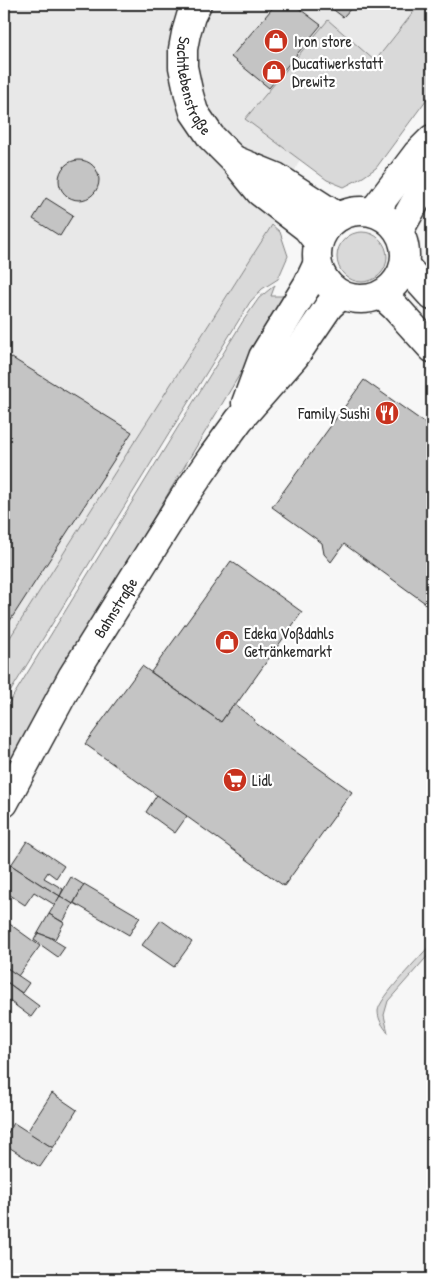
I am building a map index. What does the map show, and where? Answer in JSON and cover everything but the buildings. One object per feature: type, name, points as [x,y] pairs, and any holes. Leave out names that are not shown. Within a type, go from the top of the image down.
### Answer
[{"type":"street","name":"Sachtlebenstraße","points":[[197,4],[186,33],[183,67],[194,112],[211,137],[260,192],[307,228],[318,253]]},
{"type":"street","points":[[373,212],[417,154],[432,139]]},
{"type":"street","name":"Sachtlebenstraße","points":[[233,160],[276,177],[338,217]]},
{"type":"street","points":[[399,231],[432,172]]},
{"type":"street","points":[[318,253],[321,275],[327,284],[342,295],[366,300],[382,295],[396,283],[405,266],[405,248],[399,231],[388,219],[373,212],[355,211],[338,217]]},
{"type":"street","name":"Bahnstraße","points":[[239,420],[263,358],[308,284],[326,228],[338,217]]},
{"type":"street","points":[[405,266],[432,296]]},
{"type":"street","name":"Bahnstraße","points":[[4,803],[72,676],[185,496],[239,420],[295,356],[329,306],[342,295]]},
{"type":"street","points":[[382,295],[395,306],[432,348]]},
{"type":"shaded area","points":[[4,4],[420,4],[375,61],[328,20],[245,119],[300,159],[272,225],[4,647]]},
{"type":"shaded area","points":[[420,4],[432,4],[432,92],[376,168],[363,177],[344,187],[327,180],[245,119],[328,20],[375,61]]},
{"type":"shaded area","points":[[272,225],[280,232],[288,256],[278,279],[262,289],[250,302],[4,702],[4,647]]},
{"type":"shaded area","points":[[362,232],[380,239],[387,257],[380,275],[362,282],[344,275],[337,257],[344,239]]},
{"type":"shaded area","points":[[275,285],[271,296],[287,296],[125,565],[4,772],[4,711],[243,321],[259,298]]},
{"type":"shaded area","points":[[432,943],[432,951],[388,1001],[384,1015],[388,1033],[379,1017],[380,1005],[393,987]]},
{"type":"place","name":"Iron store","points":[[276,41]]},
{"type":"place","name":"Ducatiwerkstatt Drewitz","points":[[274,72]]},
{"type":"place","name":"Family Sushi","points":[[387,413]]},
{"type":"place","name":"Edeka Voßdahls Getränkemarkt","points":[[227,642]]},
{"type":"place","name":"Lidl","points":[[235,780]]}]
